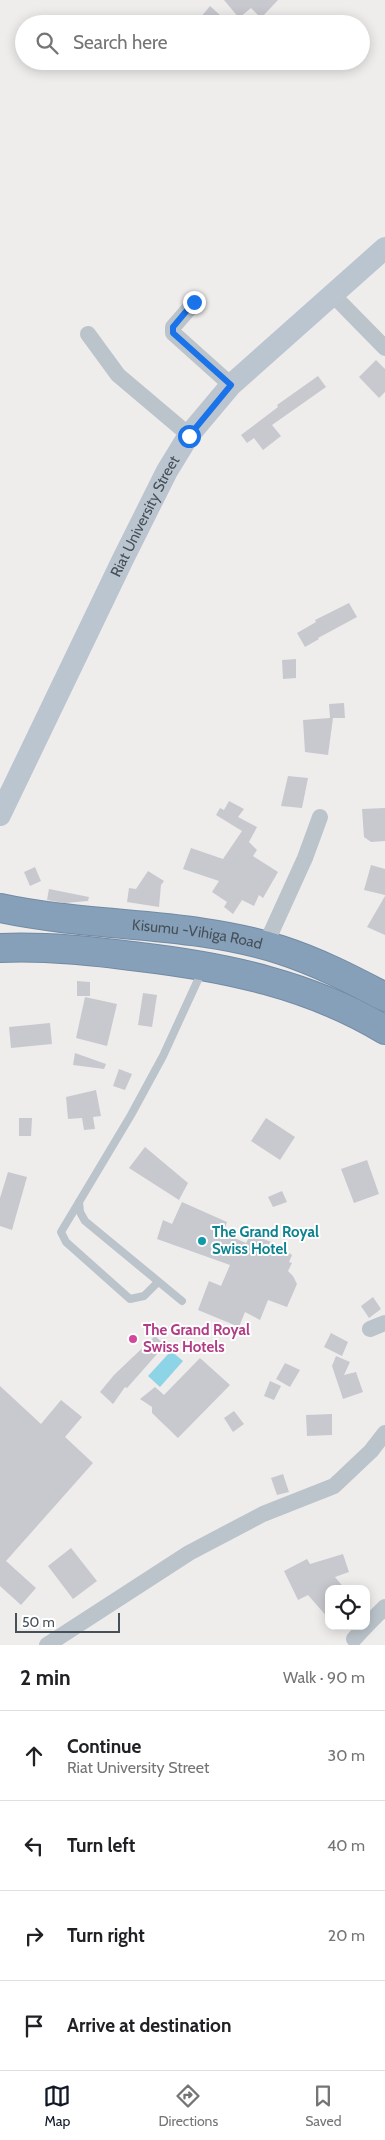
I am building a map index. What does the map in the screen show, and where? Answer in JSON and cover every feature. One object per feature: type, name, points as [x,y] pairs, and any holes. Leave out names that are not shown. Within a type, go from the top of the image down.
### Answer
[{"type":"highway","name":"Kisumu -Vihiga Road","points":[[0,908],[38,916],[184,932],[264,946],[280,950],[335,971],[385,997]]},
{"type":"highway","points":[[0,914],[0,922]]},
{"type":"highway","name":"Kisumu -Vihiga Road","points":[[0,948],[34,946],[115,953],[204,965],[248,975],[330,1001],[385,1030]]},
{"type":"street","name":"Riat University Street","points":[[0,815],[123,559],[167,471],[189,436],[231,385],[385,248]]},
{"type":"street","points":[[332,294],[385,348]]},
{"type":"street","points":[[194,302],[173,327],[173,333],[231,385]]},
{"type":"street","points":[[88,334],[118,375],[189,436]]},
{"type":"street","points":[[264,946],[305,858],[320,817]]},
{"type":"street","points":[[55,1642],[189,1553],[263,1514],[334,1486],[384,1438]]},
{"type":"street","points":[[370,1622],[385,1607]]},
{"type":"street","points":[[354,1639],[362,1630]]},
{"type":"lane","points":[[157,1283],[144,1296],[130,1298],[66,1242],[61,1232],[131,1115],[163,1056],[204,965]]},
{"type":"lane","points":[[79,1202],[80,1212],[85,1222],[157,1283],[182,1301]]},
{"type":"water","points":[[171,1351],[183,1361],[160,1387],[148,1376]]},
{"type":"building","points":[[224,0],[278,0],[264,15],[258,15],[251,8],[243,15],[236,15]]},
{"type":"building","points":[[210,6],[220,15],[202,15]]},
{"type":"building","points":[[376,360],[385,369],[385,392],[379,398],[359,377]]},
{"type":"building","points":[[318,376],[326,387],[272,425],[281,436],[263,450],[254,438],[247,443],[241,435],[278,407],[277,405]]},
{"type":"building","points":[[349,603],[357,617],[305,647],[297,633],[316,622],[315,620]]},
{"type":"building","points":[[296,659],[296,678],[283,679],[282,660]]},
{"type":"building","points":[[344,703],[345,718],[333,718],[328,755],[305,752],[303,720],[330,718],[329,704]]},
{"type":"building","points":[[288,776],[308,778],[302,808],[281,806]]},
{"type":"building","points":[[229,801],[244,809],[238,817],[257,827],[249,842],[257,850],[253,856],[278,872],[263,898],[259,895],[254,906],[242,900],[233,914],[224,907],[227,902],[212,892],[219,881],[183,869],[191,848],[223,859],[242,831],[216,815],[220,808],[224,810]]},
{"type":"building","points":[[385,808],[385,841],[371,842],[364,837],[362,809]]},
{"type":"building","points":[[371,865],[385,869],[385,895],[364,890]]},
{"type":"building","points":[[35,867],[41,881],[30,886],[24,872]]},
{"type":"building","points":[[148,871],[164,881],[161,885],[159,907],[127,902],[129,888],[136,889]]},
{"type":"building","points":[[49,889],[89,897],[88,901],[65,903],[47,900]]},
{"type":"building","points":[[385,896],[385,935],[367,927]]},
{"type":"building","points":[[77,981],[90,982],[90,996],[77,996]]},
{"type":"building","points":[[143,993],[157,995],[152,1027],[138,1025]]},
{"type":"building","points":[[85,997],[117,1004],[107,1046],[76,1038]]},
{"type":"building","points":[[50,1023],[52,1044],[11,1048],[9,1027]]},
{"type":"building","points":[[75,1053],[106,1064],[104,1069],[73,1065]]},
{"type":"building","points":[[119,1069],[132,1074],[125,1090],[113,1086]]},
{"type":"building","points":[[96,1090],[101,1116],[93,1117],[95,1129],[84,1130],[82,1118],[68,1119],[66,1097]]},
{"type":"building","points":[[19,1118],[32,1118],[31,1136],[19,1136]]},
{"type":"building","points":[[266,1118],[295,1137],[280,1160],[251,1141]]},
{"type":"building","points":[[145,1147],[188,1183],[179,1200],[129,1168]]},
{"type":"building","points":[[367,1160],[379,1194],[354,1203],[341,1169]]},
{"type":"building","points":[[8,1172],[27,1177],[12,1230],[0,1226],[0,1198]]},
{"type":"building","points":[[282,1191],[287,1202],[273,1207],[268,1197]]},
{"type":"building","points":[[182,1202],[227,1222],[223,1233],[246,1243],[251,1234],[274,1243],[292,1255],[289,1262],[292,1263],[288,1271],[297,1284],[287,1307],[268,1300],[260,1320],[245,1312],[239,1327],[198,1310],[209,1281],[221,1286],[230,1265],[157,1239],[163,1220],[172,1224]]},
{"type":"building","points":[[373,1297],[381,1309],[369,1318],[361,1306]]},
{"type":"building","points":[[331,1333],[348,1342],[342,1356],[324,1347]]},
{"type":"building","points":[[155,1336],[165,1345],[127,1388],[125,1387],[113,1404],[100,1392],[114,1375]]},
{"type":"building","points":[[336,1356],[350,1362],[344,1375],[356,1372],[363,1392],[343,1399],[332,1366]]},
{"type":"building","points":[[200,1358],[230,1385],[178,1438],[152,1413],[152,1407],[140,1399],[155,1387],[164,1395]]},
{"type":"building","points":[[285,1363],[300,1370],[290,1387],[276,1379]]},
{"type":"building","points":[[270,1381],[281,1386],[274,1400],[264,1396]]},
{"type":"building","points":[[0,1386],[41,1424],[61,1400],[82,1417],[65,1437],[93,1463],[6,1561],[36,1588],[21,1605],[0,1586]]},
{"type":"building","points":[[234,1411],[244,1424],[233,1432],[224,1418]]},
{"type":"building","points":[[332,1414],[332,1435],[307,1436],[306,1415]]},
{"type":"building","points":[[283,1474],[289,1492],[277,1495],[271,1478]]},
{"type":"building","points":[[71,1548],[97,1581],[73,1599],[48,1566]]},
{"type":"building","points":[[343,1554],[349,1572],[335,1577],[342,1585],[325,1585],[325,1614],[308,1595],[298,1600],[284,1571],[307,1559],[310,1564]]},
{"type":"place","name":"The Grand Royal Swiss Hotel","points":[[202,1241]]},
{"type":"place","name":"The Grand Royal Swiss Hotels","points":[[133,1339]]},
{"type":"route","points":[[189,436],[231,385],[176,338],[173,333],[173,327],[194,302]]}]
